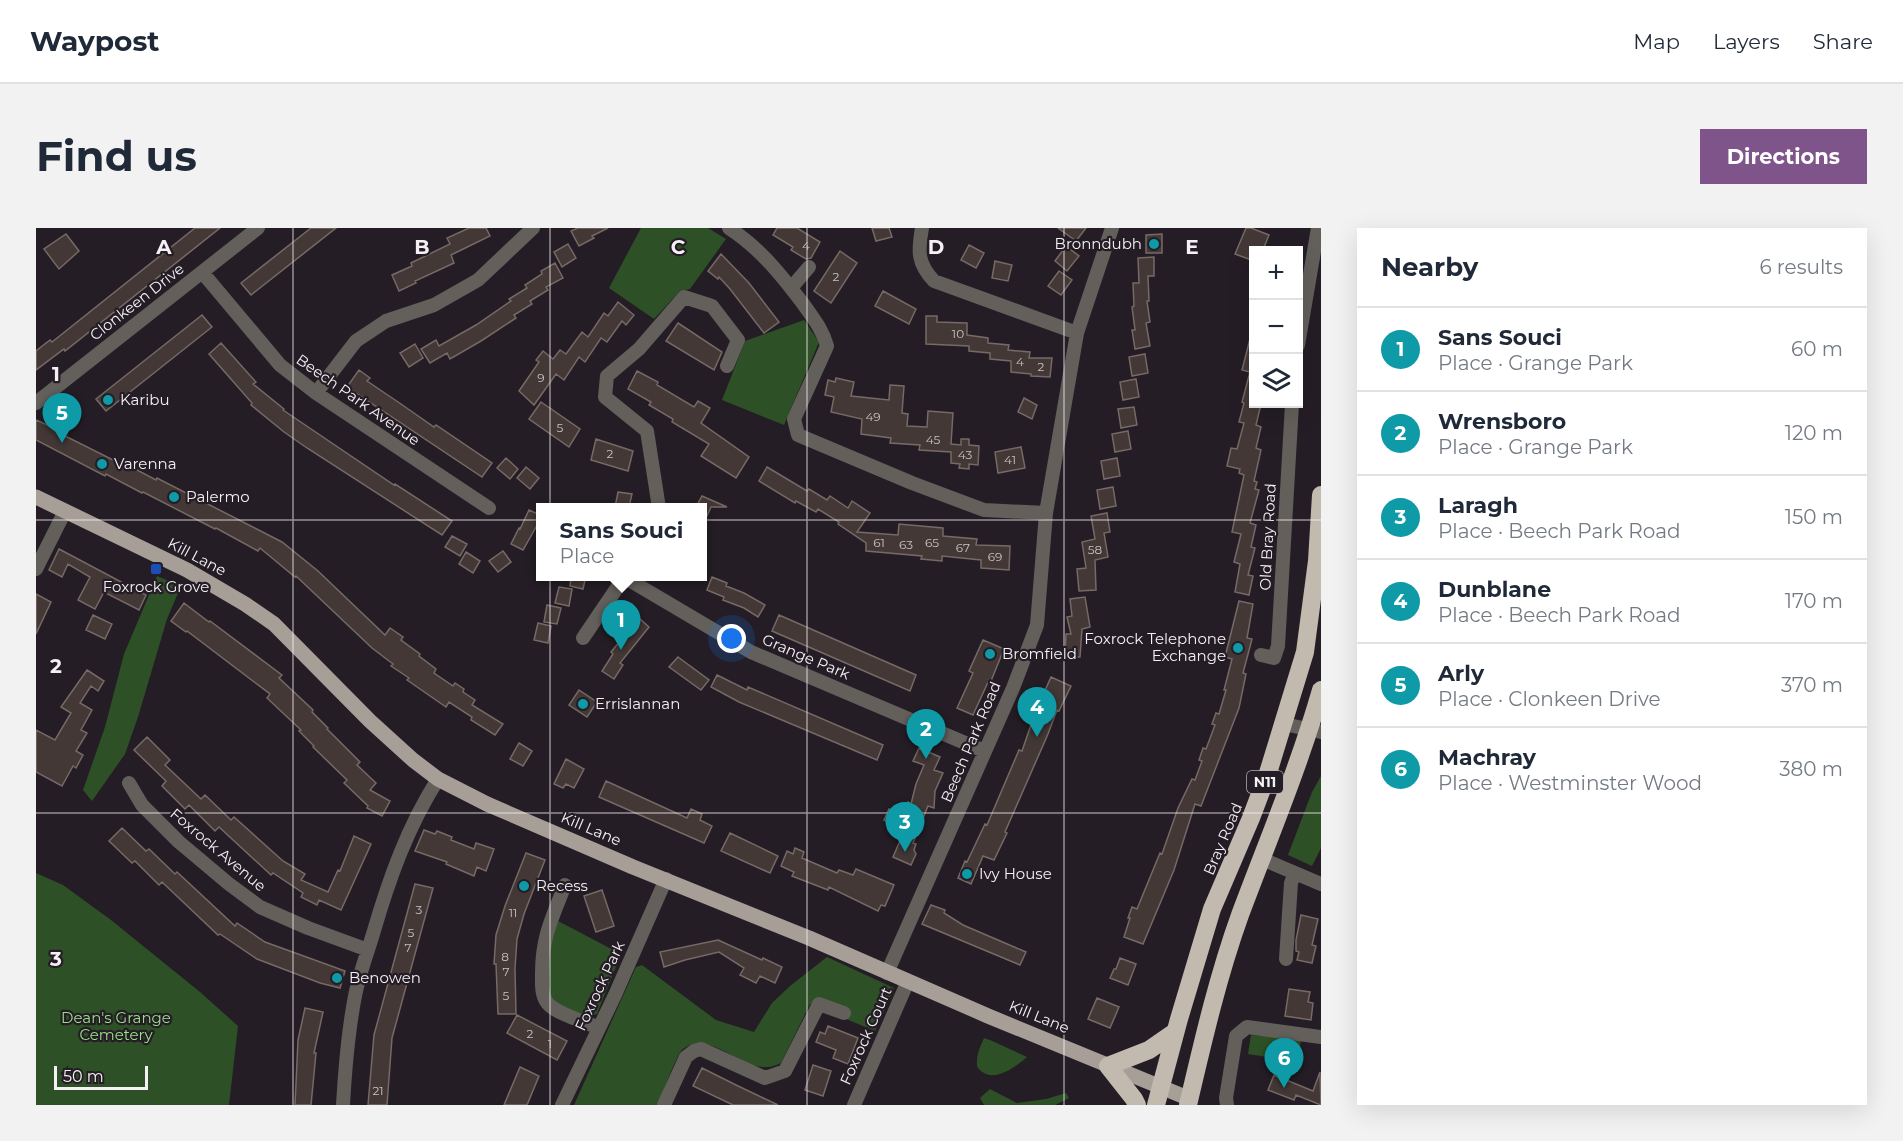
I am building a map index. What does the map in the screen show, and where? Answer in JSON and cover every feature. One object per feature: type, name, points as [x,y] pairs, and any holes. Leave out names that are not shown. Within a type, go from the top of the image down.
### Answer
[{"type":"highway","name":"Bray Road","points":[[1158,1096],[1212,909],[1251,818],[1284,724],[1305,652],[1317,561],[1321,495]]},
{"type":"highway","name":"N11","points":[[1189,1102],[1240,916],[1315,731],[1321,690]]},
{"type":"highway","points":[[1137,1105],[1108,1066],[1149,1050],[1175,1032]]},
{"type":"main road","name":"Kill Lane","points":[[36,497],[187,570],[274,624],[370,721],[438,779],[487,804],[1108,1066],[1158,1096],[1189,1102]]},
{"type":"street","name":"Clonkeen Drive","points":[[36,403],[258,228]]},
{"type":"street","points":[[316,393],[356,341],[386,321],[434,305],[478,280],[533,228]]},
{"type":"street","points":[[729,228],[764,256],[791,288],[825,336],[827,346],[794,419],[798,435],[912,483],[984,510],[1046,513]]},
{"type":"street","points":[[922,228],[919,246],[921,264],[934,280],[1077,333]]},
{"type":"street","name":"Beech Park Road","points":[[887,973],[1012,688],[1036,625],[1046,513],[1077,333],[1112,228]]},
{"type":"street","points":[[1303,320],[1318,228]]},
{"type":"street","points":[[791,288],[809,267]]},
{"type":"street","name":"Beech Park Avenue","points":[[202,272],[280,365],[316,393],[489,508]]},
{"type":"street","points":[[658,503],[647,431],[605,397],[607,376],[639,349],[684,297],[712,306],[738,340],[727,366]]},
{"type":"street","name":"Old Bray Road","points":[[1261,655],[1274,658],[1278,646],[1292,408]]},
{"type":"street","points":[[36,569],[65,511]]},
{"type":"street","name":"Grange Park","points":[[583,638],[622,581]]},
{"type":"street","name":"Grange Park","points":[[632,581],[751,651],[984,751]]},
{"type":"street","points":[[1284,724],[1315,731]]},
{"type":"street","points":[[343,1105],[355,995],[368,950],[391,874],[418,812],[438,779]]},
{"type":"street","name":"Foxrock Avenue","points":[[129,783],[142,806],[179,842],[260,907],[368,950]]},
{"type":"street","points":[[1262,859],[1321,884]]},
{"type":"street","points":[[1286,959],[1292,883],[1295,873]]},
{"type":"street","name":"Foxrock Park","points":[[562,1105],[666,879]]},
{"type":"street","points":[[565,885],[546,934],[542,955],[542,987],[546,1002],[559,1012],[599,1028]]},
{"type":"street","name":"Foxrock Court","points":[[854,1105],[908,981]]},
{"type":"street","points":[[664,1105],[686,1057],[694,1051],[701,1049],[765,1078],[775,1076],[784,1071],[819,1004],[844,1013]]},
{"type":"street","points":[[1227,1105],[1226,1098],[1236,1036],[1247,1027],[1321,1037]]},
{"type":"green space","points":[[641,228],[708,228],[726,239],[690,289],[680,291],[654,319],[609,288]]},
{"type":"green space","points":[[804,320],[819,342],[784,425],[722,400],[745,341]]},
{"type":"green space","points":[[157,576],[181,586],[167,619],[125,754],[92,801],[83,790],[105,727],[124,654]]},
{"type":"green space","points":[[1321,776],[1321,848],[1312,866],[1288,855],[1312,792]]},
{"type":"green space","name":"Dean's Grange Cemetery","points":[[36,873],[63,885],[111,920],[238,1026],[229,1105],[36,1105]]},
{"type":"green space","points":[[558,921],[621,954],[597,1014],[587,1018],[554,1004],[547,992],[550,991],[545,953]]},
{"type":"green space","points":[[827,957],[894,988],[875,1031],[810,1004],[779,1064],[769,1067],[757,1066],[714,1046],[693,1044],[680,1053],[658,1105],[574,1105],[636,967],[642,965],[716,1020],[754,1032],[772,1003]]},
{"type":"green space","points":[[1262,1033],[1301,1039],[1298,1062],[1248,1054],[1251,1035],[1262,1036]]},
{"type":"green space","points":[[984,1038],[1027,1057],[1001,1074],[984,1073],[978,1068],[977,1063],[978,1052]]},
{"type":"green space","points":[[990,1089],[1017,1103],[1046,1099],[1066,1093],[1069,1098],[1055,1105],[984,1105],[980,1098]]},
{"type":"building","points":[[195,228],[220,228],[65,351],[64,349],[36,370],[36,351],[50,340],[52,342]]},
{"type":"building","points":[[311,228],[336,228],[251,295],[241,283]]},
{"type":"building","points":[[469,228],[486,228],[490,236],[451,255],[454,263],[399,291],[392,275],[450,244],[447,238]]},
{"type":"building","points":[[578,228],[608,228],[579,246],[571,231]]},
{"type":"building","points":[[777,228],[797,228],[820,242],[811,258],[806,259],[791,250],[793,247],[773,235]]},
{"type":"building","points":[[872,228],[889,228],[892,237],[876,241]]},
{"type":"building","points":[[1058,228],[1086,228],[1076,241]]},
{"type":"building","points":[[1246,228],[1269,235],[1265,246],[1249,246],[1249,259],[1235,254]]},
{"type":"building","points":[[66,234],[79,251],[59,269],[44,249]]},
{"type":"building","name":"Bronndubh","points":[[1162,234],[1162,253],[1146,253],[1146,235]]},
{"type":"building","points":[[568,244],[576,258],[562,267],[554,252]]},
{"type":"building","points":[[969,245],[984,253],[976,268],[961,260]]},
{"type":"building","points":[[1066,246],[1079,256],[1067,271],[1055,261]]},
{"type":"building","points":[[840,251],[857,263],[831,303],[814,291]]},
{"type":"building","points":[[721,254],[749,283],[779,322],[764,333],[730,289],[719,277],[718,279],[708,271]]},
{"type":"building","points":[[1154,257],[1154,276],[1148,276],[1149,301],[1147,301],[1150,322],[1146,323],[1150,346],[1135,349],[1132,307],[1134,306],[1133,283],[1139,283],[1138,258]]},
{"type":"building","points":[[995,261],[1012,265],[1008,281],[992,278]]},
{"type":"building","points":[[555,263],[563,278],[546,287],[548,290],[530,301],[532,304],[514,315],[516,318],[450,359],[447,353],[430,363],[421,349],[436,340],[439,346],[476,325],[511,301],[509,299],[527,288],[525,285],[542,274],[541,271]]},
{"type":"building","points":[[1059,271],[1072,280],[1061,295],[1048,286]]},
{"type":"building","points":[[883,291],[916,309],[909,324],[875,306]]},
{"type":"building","points":[[618,302],[634,315],[626,325],[622,321],[607,342],[601,338],[585,362],[579,357],[564,380],[556,374],[534,405],[519,391],[539,362],[536,360],[543,351],[553,359],[560,350],[566,354],[582,332],[588,337],[604,313],[608,316]]},
{"type":"building","points":[[202,315],[212,327],[106,411],[96,399]]},
{"type":"building","points":[[926,316],[937,316],[937,322],[967,323],[967,335],[988,338],[988,343],[1009,345],[1008,350],[1030,352],[1029,358],[1052,358],[1050,377],[1011,372],[1011,361],[990,359],[990,353],[969,351],[969,346],[926,344]]},
{"type":"building","points":[[678,323],[722,352],[714,370],[666,341]]},
{"type":"building","points":[[221,343],[256,382],[253,384],[283,410],[452,521],[442,535],[307,448],[251,405],[252,403],[209,354]]},
{"type":"building","points":[[1249,343],[1249,372],[1242,370]]},
{"type":"building","points":[[415,344],[423,358],[409,367],[400,353]]},
{"type":"building","points":[[1145,354],[1148,373],[1132,376],[1129,357]]},
{"type":"building","points":[[359,370],[370,378],[367,381],[492,463],[482,477],[347,387]]},
{"type":"building","points":[[637,371],[658,382],[657,385],[694,407],[698,401],[710,408],[701,423],[749,457],[736,478],[701,456],[709,444],[672,422],[673,419],[649,405],[651,402],[628,389]]},
{"type":"building","points":[[1249,376],[1249,408],[1260,408],[1256,425],[1261,427],[1256,448],[1261,450],[1254,481],[1257,482],[1255,489],[1259,490],[1250,523],[1256,525],[1251,547],[1255,548],[1248,575],[1253,576],[1249,595],[1235,592],[1240,564],[1234,562],[1241,534],[1232,532],[1244,475],[1239,473],[1240,469],[1227,466],[1231,448],[1237,449],[1244,423],[1239,422],[1244,403],[1242,402]]},
{"type":"building","points":[[836,378],[854,382],[851,396],[889,400],[890,385],[904,386],[902,413],[908,414],[907,426],[927,427],[928,411],[953,413],[951,444],[961,445],[961,439],[969,439],[969,445],[979,446],[978,465],[969,464],[969,469],[959,468],[960,464],[951,463],[951,452],[919,450],[920,445],[890,443],[891,438],[861,434],[862,419],[831,412],[834,397],[825,395],[828,380],[835,382]]},
{"type":"building","points":[[1136,379],[1139,397],[1123,400],[1120,382]]},
{"type":"building","points":[[1024,398],[1037,405],[1032,419],[1018,412]]},
{"type":"building","points":[[541,402],[580,429],[569,447],[529,419]]},
{"type":"building","points":[[1134,407],[1137,425],[1121,428],[1118,409]]},
{"type":"building","points":[[36,420],[282,542],[318,571],[385,635],[390,628],[403,637],[401,640],[436,669],[434,673],[453,686],[455,683],[464,689],[463,692],[475,700],[472,705],[503,724],[495,735],[471,720],[472,717],[449,702],[446,707],[407,680],[409,678],[391,666],[393,664],[372,648],[296,576],[260,548],[258,551],[36,440]]},
{"type":"building","points":[[1128,431],[1131,449],[1115,452],[1112,434]]},
{"type":"building","points":[[596,439],[633,451],[628,471],[591,460]]},
{"type":"building","points":[[1021,447],[1025,468],[998,473],[995,452]]},
{"type":"building","points":[[506,458],[518,469],[510,479],[497,468]]},
{"type":"building","points":[[1117,458],[1120,476],[1104,479],[1101,461]]},
{"type":"building","points":[[526,467],[539,478],[530,489],[517,478]]},
{"type":"building","points":[[767,467],[827,500],[830,496],[848,508],[852,501],[870,513],[857,532],[898,535],[899,524],[943,528],[943,536],[977,539],[976,545],[1010,546],[1009,570],[981,568],[981,560],[942,556],[942,561],[921,559],[922,556],[866,551],[866,543],[838,524],[839,522],[818,509],[816,512],[796,501],[795,503],[759,481]]},
{"type":"building","points":[[1113,487],[1116,506],[1100,509],[1097,490]]},
{"type":"building","points":[[618,492],[632,494],[630,503],[616,503]]},
{"type":"building","points":[[702,496],[727,507],[711,507],[707,516],[707,503],[698,503]]},
{"type":"building","points":[[529,510],[536,513],[536,527],[523,550],[511,544]]},
{"type":"building","points":[[1107,513],[1110,532],[1104,533],[1108,557],[1095,560],[1096,590],[1079,591],[1077,569],[1086,568],[1082,542],[1095,539],[1091,516]]},
{"type":"building","points":[[452,536],[467,544],[460,556],[445,547]]},
{"type":"building","points":[[59,549],[146,595],[139,610],[104,592],[95,609],[78,600],[90,577],[68,564],[62,577],[49,570]]},
{"type":"building","points":[[503,551],[511,562],[498,572],[489,561]]},
{"type":"building","points":[[466,552],[480,561],[473,573],[459,564]]},
{"type":"building","points":[[712,577],[765,605],[758,617],[707,590]]},
{"type":"building","points":[[570,581],[585,581],[583,589],[570,586]]},
{"type":"building","points":[[559,587],[572,589],[569,606],[555,603]]},
{"type":"building","points":[[36,594],[51,602],[36,634]]},
{"type":"building","points":[[1085,597],[1090,627],[1082,629],[1080,657],[1065,657],[1066,634],[1071,634],[1067,617],[1072,616],[1070,599]]},
{"type":"building","points":[[1239,601],[1253,604],[1247,638],[1252,639],[1243,673],[1246,674],[1239,708],[1201,806],[1195,804],[1174,870],[1143,944],[1124,937],[1130,918],[1128,918],[1132,907],[1137,909],[1160,853],[1162,854],[1178,808],[1192,779],[1195,780],[1202,761],[1199,760],[1203,748],[1206,749],[1215,725],[1212,724],[1216,713],[1219,714],[1232,659],[1225,657]]},
{"type":"building","points":[[184,603],[282,675],[279,678],[313,710],[312,712],[327,729],[360,762],[357,765],[376,783],[370,790],[390,801],[382,816],[367,808],[368,806],[344,783],[347,780],[313,747],[299,731],[301,730],[267,698],[270,694],[171,621]]},
{"type":"building","points":[[547,605],[561,608],[557,624],[544,622]]},
{"type":"building","points":[[93,615],[112,624],[105,639],[86,630]]},
{"type":"building","points":[[779,615],[916,675],[910,691],[772,631]]},
{"type":"building","points":[[639,618],[649,627],[620,663],[623,665],[614,679],[602,671],[613,654],[611,652]]},
{"type":"building","points":[[538,623],[551,626],[548,643],[534,640]]},
{"type":"building","points":[[983,640],[1004,649],[991,681],[989,680],[973,715],[957,708],[973,673],[969,671]]},
{"type":"building","points":[[678,657],[709,680],[701,690],[669,667]]},
{"type":"building","points":[[87,670],[104,681],[98,691],[91,686],[80,703],[92,710],[81,730],[87,733],[76,751],[83,755],[76,768],[73,766],[62,786],[36,772],[36,730],[55,740],[71,713],[61,707]]},
{"type":"building","points":[[717,675],[747,690],[748,687],[883,745],[877,760],[739,702],[711,687]]},
{"type":"building","points":[[1051,677],[1071,686],[1059,711],[1057,710],[994,860],[983,856],[971,884],[958,878],[985,824],[987,825],[1019,750],[1022,751]]},
{"type":"building","name":"Errislannan","points":[[579,690],[597,702],[587,717],[569,705]]},
{"type":"building","points":[[147,737],[170,760],[165,765],[201,799],[205,795],[231,820],[234,817],[283,861],[305,874],[301,880],[328,892],[338,870],[340,871],[354,836],[371,844],[341,910],[319,900],[317,905],[301,897],[303,893],[273,873],[271,875],[219,827],[215,831],[189,805],[185,809],[162,786],[166,781],[134,750]]},
{"type":"building","points":[[519,743],[532,751],[523,766],[510,759]]},
{"type":"building","points":[[919,748],[940,757],[934,770],[943,773],[935,791],[934,808],[928,806],[913,843],[916,844],[914,850],[916,854],[911,865],[893,857],[902,836],[888,830],[891,823],[884,820],[889,809],[896,812],[899,805],[906,807],[908,802],[911,804],[924,765],[913,761]]},
{"type":"building","points":[[566,759],[584,769],[574,788],[566,784],[563,788],[554,784]]},
{"type":"building","points":[[606,781],[687,818],[691,809],[702,814],[700,820],[712,826],[704,843],[599,797]]},
{"type":"building","points":[[122,828],[146,851],[149,849],[175,874],[177,872],[235,926],[237,923],[265,942],[345,971],[340,988],[320,983],[257,959],[220,934],[218,935],[162,882],[159,885],[135,861],[132,863],[109,841]]},
{"type":"building","points":[[424,830],[435,834],[437,831],[452,837],[451,840],[474,849],[476,843],[494,849],[486,871],[477,867],[474,876],[446,864],[447,862],[415,851]]},
{"type":"building","points":[[730,833],[778,856],[770,873],[721,851]]},
{"type":"building","points":[[795,848],[804,852],[802,858],[837,873],[839,870],[853,875],[856,869],[894,885],[885,906],[881,905],[878,911],[829,887],[828,890],[792,876],[794,872],[781,866],[787,851],[793,854]]},
{"type":"building","points":[[526,853],[545,860],[517,939],[516,1014],[498,1014],[496,964],[494,964],[496,935]]},
{"type":"building","points":[[415,884],[433,888],[392,1038],[387,1105],[368,1105],[374,1035]]},
{"type":"building","points":[[602,890],[614,926],[596,932],[584,896]]},
{"type":"building","points":[[931,905],[945,910],[944,913],[963,925],[1026,952],[1020,965],[922,924]]},
{"type":"building","points":[[1301,915],[1318,919],[1312,945],[1316,946],[1312,963],[1297,960],[1299,952],[1296,951],[1296,940]]},
{"type":"building","points":[[718,940],[782,967],[775,983],[760,976],[756,983],[740,975],[744,968],[719,952],[664,967],[660,952]]},
{"type":"building","points":[[1120,958],[1136,964],[1128,985],[1110,978]]},
{"type":"building","points":[[1289,989],[1310,992],[1308,1002],[1313,1003],[1311,1020],[1285,1016]]},
{"type":"building","points":[[1097,998],[1119,1007],[1110,1028],[1088,1019]]},
{"type":"building","points":[[305,1008],[323,1012],[314,1053],[316,1053],[311,1105],[295,1105],[298,1040]]},
{"type":"building","points":[[517,1015],[567,1041],[557,1060],[507,1033]]},
{"type":"building","points":[[828,1026],[858,1038],[848,1064],[833,1058],[836,1050],[816,1042],[820,1032],[825,1034]]},
{"type":"building","points":[[813,1065],[831,1071],[823,1096],[805,1090]]},
{"type":"building","points":[[520,1067],[539,1076],[527,1105],[504,1105]]},
{"type":"building","points":[[702,1068],[778,1105],[733,1105],[693,1086]]},
{"type":"building","points":[[1320,1072],[1321,1105],[1296,1095],[1294,1100],[1268,1090],[1274,1075],[1313,1091]]},
{"type":"place","name":"Bronndubh","points":[[1154,244]]},
{"type":"place","name":"Karibu","points":[[108,400]]},
{"type":"place","name":"Arly","points":[[62,443]]},
{"type":"place","name":"Varenna","points":[[102,464]]},
{"type":"place","name":"Palermo","points":[[174,497]]},
{"type":"place","name":"Foxrock Grove","points":[[156,569]]},
{"type":"place","name":"Foxrock Telephone Exchange","points":[[1238,648]]},
{"type":"place","name":"Sans Souci","points":[[621,650]]},
{"type":"place","name":"Bromfield","points":[[990,654]]},
{"type":"place","name":"Errislannan","points":[[583,704]]},
{"type":"place","name":"Dunblane","points":[[1037,737]]},
{"type":"place","name":"Wrensboro","points":[[926,759]]},
{"type":"place","name":"Laragh","points":[[905,852]]},
{"type":"place","name":"Ivy House","points":[[967,874]]},
{"type":"place","name":"Recess","points":[[524,886]]},
{"type":"place","name":"Benowen","points":[[337,978]]},
{"type":"place","name":"Machray","points":[[1284,1088]]}]
